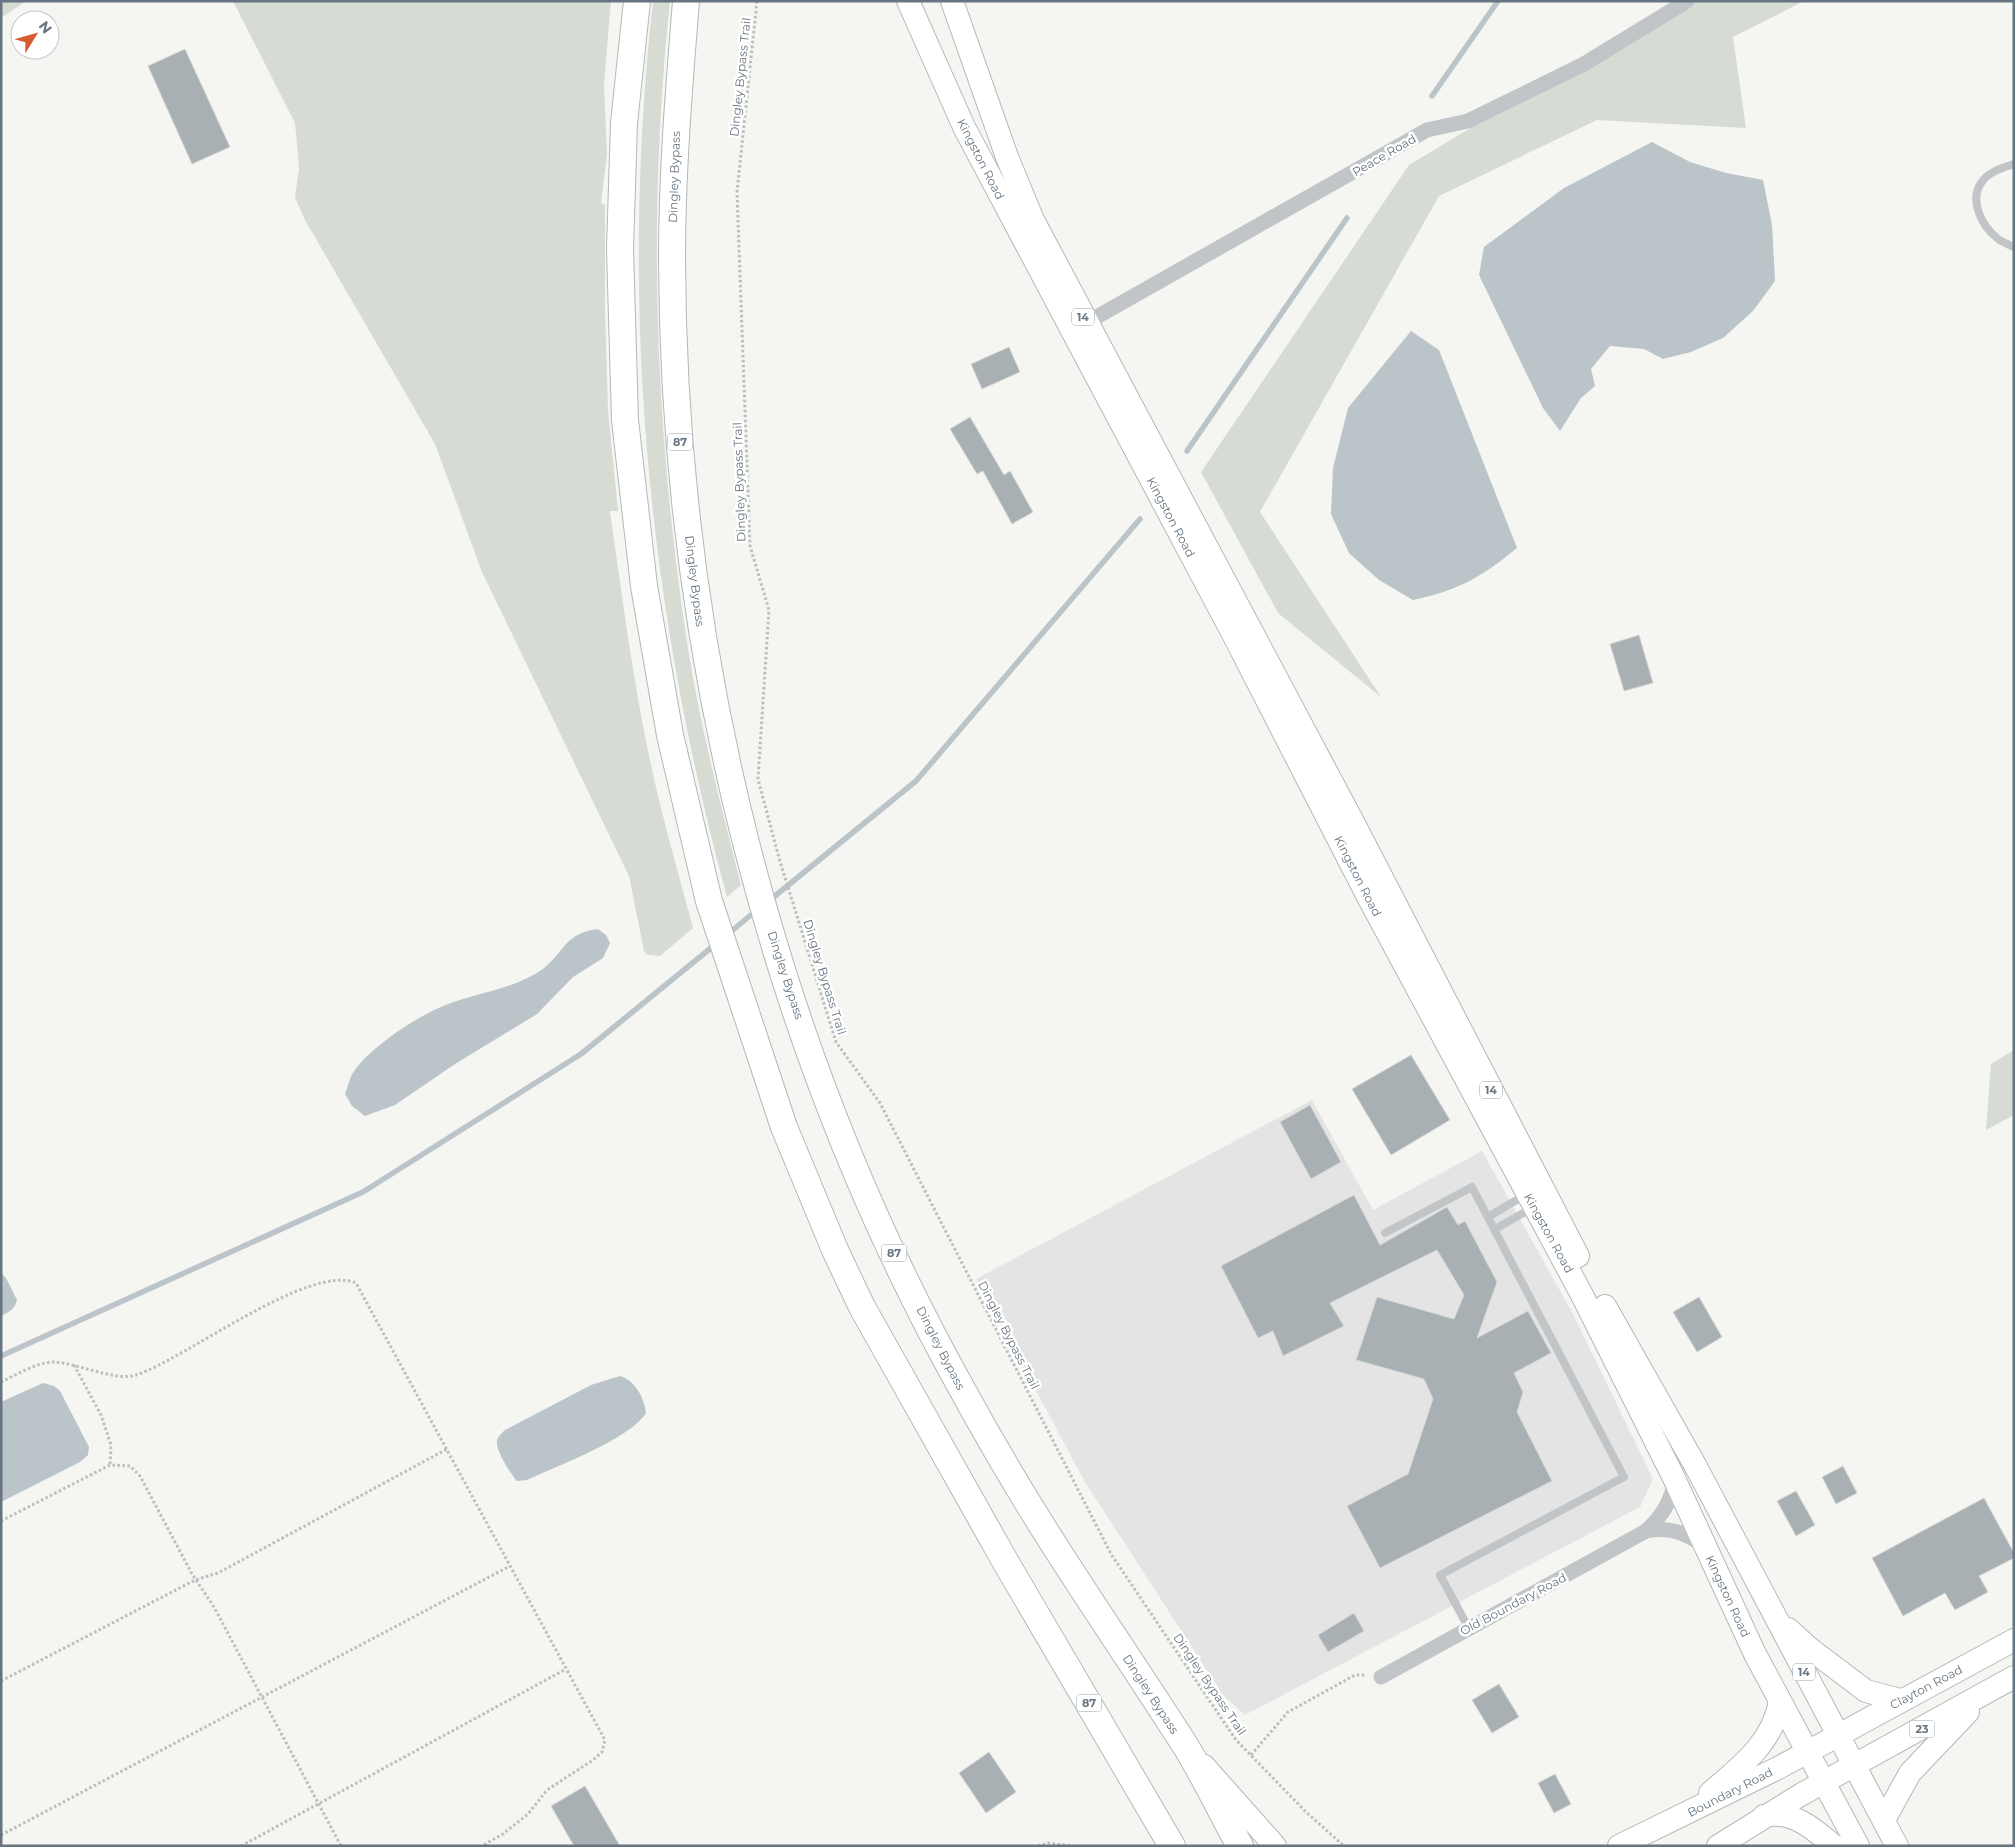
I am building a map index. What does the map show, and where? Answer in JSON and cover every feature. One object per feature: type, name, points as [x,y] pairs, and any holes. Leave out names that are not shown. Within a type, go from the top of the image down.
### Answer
[{"type":"highway","name":"87","points":[[637,1],[624,123],[620,249],[625,420],[644,586],[670,735],[709,901],[784,1127],[835,1250],[862,1308],[1005,1561],[1172,1846]]},
{"type":"highway","name":"Dingley Bypass","points":[[686,1],[676,125],[672,261],[682,475],[698,607],[708,667],[729,769],[774,941],[816,1069],[848,1152],[900,1267],[956,1379],[1055,1547],[1186,1747],[1240,1846]]},
{"type":"main road","points":[[630,1],[631,60]]},
{"type":"main road","name":"Kingston Road","points":[[908,1],[964,128],[1079,327]]},
{"type":"main road","points":[[936,1],[974,114],[974,119],[964,128]]},
{"type":"main road","name":"Kingston Road","points":[[952,1],[1007,157],[1079,327],[1229,626],[1367,895],[1538,1197],[1695,1465],[1838,1734]]},
{"type":"main road","name":"Kingston Road","points":[[1538,1197],[1582,1295],[1675,1481],[1748,1638],[1806,1751]]},
{"type":"main road","points":[[1771,1610],[1802,1642],[1854,1683],[1869,1692],[1900,1700]]},
{"type":"main road","name":"Clayton Road","points":[[1838,1734],[2014,1640]]},
{"type":"main road","points":[[1993,1651],[2011,1679]]},
{"type":"main road","name":"23","points":[[1718,1846],[1764,1816],[2011,1679]]},
{"type":"main road","points":[[1884,1820],[1910,1773],[1988,1692]]},
{"type":"main road","points":[[1685,1815],[1743,1764],[1760,1746],[1774,1723],[1780,1701]]},
{"type":"main road","name":"Boundary Road","points":[[1619,1846],[1685,1815],[1838,1734]]},
{"type":"main road","name":"14","points":[[1838,1734],[1897,1846]]},
{"type":"main road","points":[[1186,1747],[1275,1846]]},
{"type":"main road","name":"14","points":[[1806,1751],[1858,1846]]},
{"type":"main road","points":[[1764,1816],[1784,1815],[1798,1820],[1834,1846]]},
{"type":"street","name":"Peace Road","points":[[1079,327],[1427,130],[1468,121],[1584,64],[1687,1]]},
{"type":"street","name":"Old Boundary Road","points":[[1646,1531],[1665,1510],[1671,1499],[1675,1481]]},
{"type":"street","name":"Old Boundary Road","points":[[1381,1677],[1646,1531],[1657,1529],[1675,1530],[1705,1546]]},
{"type":"lane","points":[[2014,164],[1991,173],[1981,183],[1976,193],[1976,207],[1984,222],[1997,238],[2014,247]]},
{"type":"lane","points":[[1385,1232],[1472,1187],[1624,1477],[1440,1575],[1468,1628]]},
{"type":"lane","points":[[1488,1216],[1538,1197]]},
{"type":"lane","points":[[1495,1229],[1538,1197]]},
{"type":"path","name":"Dingley Bypass Trail","points":[[757,1],[737,192],[750,546],[769,610],[758,779],[779,858],[836,1042],[880,1103],[1111,1554],[1236,1740],[1306,1812],[1344,1846]]},
{"type":"path","points":[[1,1382],[52,1362],[73,1364],[108,1374],[135,1376],[285,1297],[323,1281],[346,1279],[356,1283],[363,1292],[605,1740],[602,1752],[594,1760],[547,1790],[528,1814],[503,1834],[482,1846]]},
{"type":"path","points":[[73,1364],[101,1415],[112,1445],[110,1465]]},
{"type":"path","points":[[1,1681],[195,1580],[218,1573],[447,1449]]},
{"type":"path","points":[[1,1521],[110,1465],[130,1466],[140,1476],[195,1580],[214,1607],[261,1699],[342,1846]]},
{"type":"path","points":[[1,1835],[510,1566]]},
{"type":"path","points":[[241,1846],[566,1669]]},
{"type":"path","points":[[1251,1756],[1288,1712],[1355,1674],[1381,1677]]},
{"type":"path","points":[[1038,1846],[1048,1843],[1072,1846]]},
{"type":"shaded area","points":[[1,1],[26,1],[10,10],[1,18]]},
{"type":"shaded area","points":[[233,1],[611,1],[604,84],[607,154],[601,203],[605,205],[605,310],[608,410],[618,511],[610,511],[631,658],[644,731],[660,804],[693,928],[660,956],[648,955],[644,951],[629,876],[482,572],[435,444],[305,220],[295,198],[299,168],[295,123]]},
{"type":"shaded area","points":[[653,1],[670,1],[658,163],[657,244],[658,325],[668,487],[677,568],[693,679],[712,768],[741,885],[727,897],[699,787],[677,676],[659,565],[647,453],[640,340],[639,228],[643,114]]},
{"type":"shaded area","points":[[1681,1],[1804,1],[1733,37],[1746,128],[1597,120],[1439,196],[1260,512],[1381,697],[1278,613],[1201,472],[1409,165]]},
{"type":"shaded area","points":[[1652,142],[1690,162],[1726,173],[1763,180],[1772,225],[1775,281],[1753,311],[1723,338],[1691,352],[1663,359],[1644,349],[1610,346],[1591,369],[1595,386],[1581,398],[1560,431],[1543,408],[1479,275],[1484,247],[1564,188]]},
{"type":"shaded area","points":[[1411,331],[1439,350],[1517,548],[1481,575],[1457,587],[1413,600],[1379,580],[1349,553],[1331,514],[1333,468],[1348,408]]},
{"type":"shaded area","points":[[598,929],[606,935],[610,943],[603,958],[573,977],[537,1014],[455,1064],[395,1105],[365,1116],[352,1106],[345,1094],[352,1075],[369,1055],[390,1037],[434,1010],[459,1000],[511,985],[535,974],[545,968],[569,941],[577,935]]},
{"type":"shaded area","points":[[2014,1050],[2014,1115],[1986,1130],[1991,1064]]},
{"type":"shaded area","points":[[1312,1100],[1373,1210],[1482,1151],[1573,1314],[1653,1479],[1640,1507],[1245,1715],[1223,1695],[1085,1482],[976,1279]]},
{"type":"shaded area","points":[[1,1273],[6,1278],[17,1300],[9,1312],[1,1316]]},
{"type":"shaded area","points":[[620,1376],[626,1378],[635,1386],[643,1402],[646,1413],[638,1423],[592,1451],[527,1480],[517,1481],[505,1464],[498,1448],[497,1440],[499,1436],[505,1430],[591,1385]]},
{"type":"shaded area","points":[[43,1383],[54,1386],[60,1391],[89,1447],[88,1455],[80,1462],[1,1502],[1,1402]]},
{"type":"building","points":[[185,49],[230,147],[192,164],[148,66]]},
{"type":"building","points":[[1009,347],[1020,372],[982,389],[971,364]]},
{"type":"building","points":[[970,417],[1004,475],[1010,471],[1033,512],[1012,524],[983,471],[977,474],[950,429]]},
{"type":"building","points":[[1639,635],[1653,683],[1624,691],[1610,644]]},
{"type":"building","points":[[1411,1055],[1450,1120],[1391,1155],[1352,1089]]},
{"type":"building","points":[[1310,1105],[1341,1162],[1311,1179],[1280,1122]]},
{"type":"building","points":[[1354,1195],[1380,1245],[1447,1207],[1458,1225],[1465,1221],[1497,1282],[1477,1338],[1528,1311],[1551,1353],[1514,1373],[1523,1392],[1517,1412],[1552,1481],[1380,1568],[1347,1506],[1408,1474],[1433,1399],[1424,1379],[1356,1360],[1377,1297],[1454,1319],[1464,1295],[1437,1250],[1330,1303],[1344,1326],[1283,1356],[1273,1331],[1258,1338],[1221,1266]]},
{"type":"building","points":[[1699,1297],[1722,1337],[1697,1352],[1673,1312]]},
{"type":"building","points":[[1843,1466],[1857,1493],[1836,1504],[1822,1477]]},
{"type":"building","points":[[1796,1491],[1815,1525],[1796,1536],[1777,1501]]},
{"type":"building","points":[[1984,1498],[2014,1553],[2014,1558],[1979,1576],[1988,1592],[1955,1610],[1945,1593],[1903,1616],[1872,1558]]},
{"type":"building","points":[[1354,1613],[1364,1631],[1328,1652],[1318,1635]]},
{"type":"building","points":[[1499,1684],[1519,1717],[1492,1733],[1472,1700]]},
{"type":"building","points":[[989,1752],[1016,1792],[986,1813],[959,1773]]},
{"type":"building","points":[[1555,1774],[1571,1804],[1554,1813],[1538,1783]]},
{"type":"building","points":[[585,1786],[620,1846],[574,1846],[551,1806]]},
{"type":"waterway","points":[[1432,96],[1498,1]]},
{"type":"waterway","points":[[1187,451],[1347,218]]},
{"type":"waterway","points":[[770,900],[916,781],[1140,519]]},
{"type":"waterway","points":[[728,934],[757,910]]},
{"type":"waterway","points":[[1,1356],[363,1192],[581,1054],[717,943]]}]
